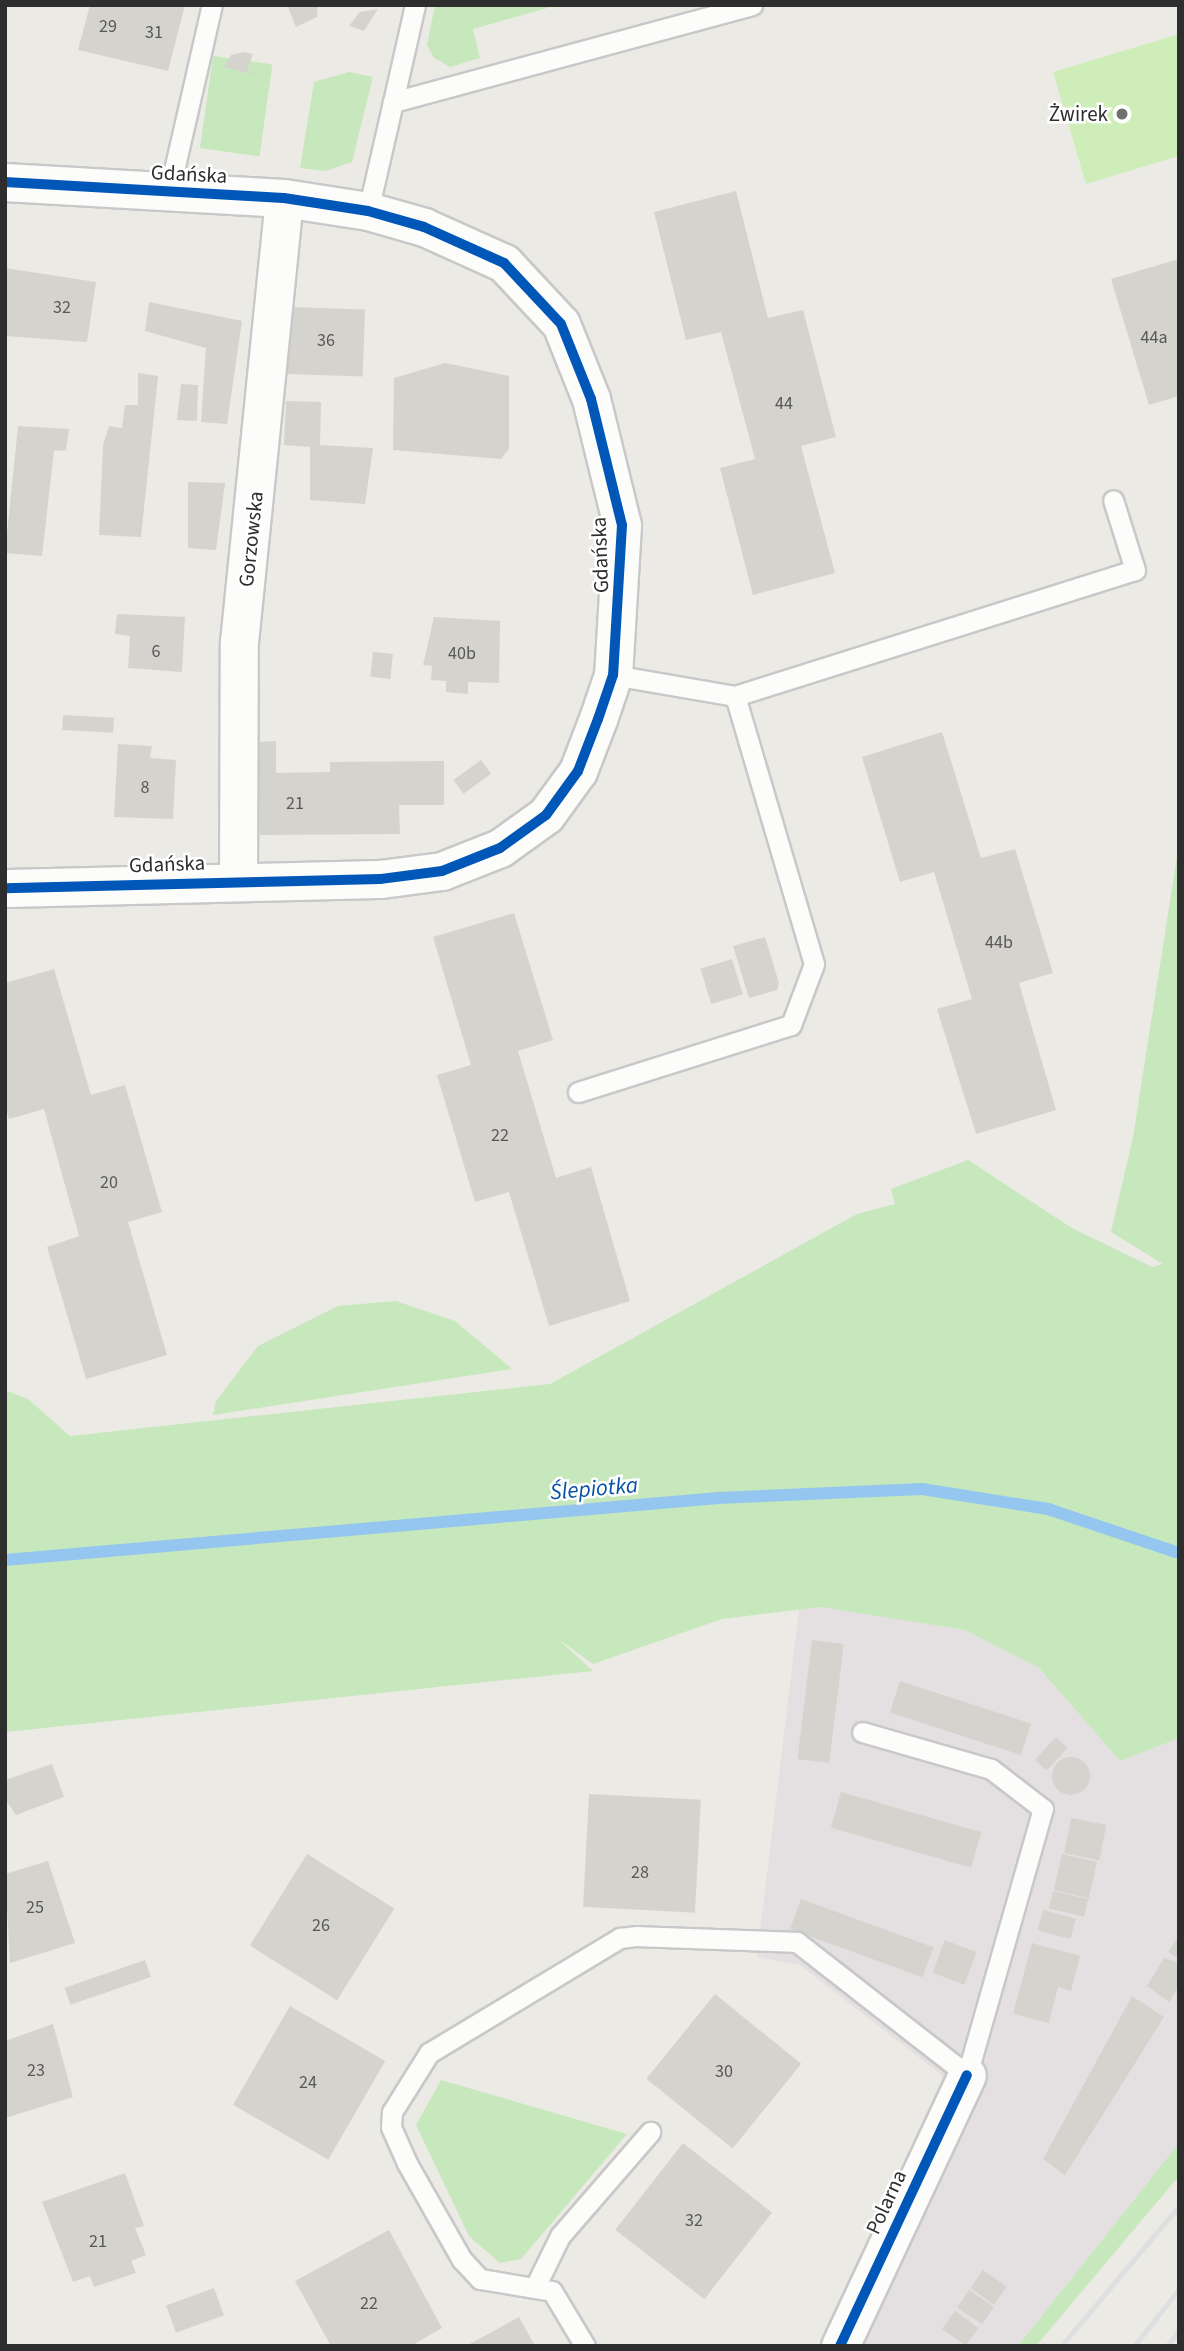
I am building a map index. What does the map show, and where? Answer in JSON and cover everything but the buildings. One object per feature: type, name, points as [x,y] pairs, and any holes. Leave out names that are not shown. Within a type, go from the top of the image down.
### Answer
[{"type":"street","name":"Gdańska","points":[[5,182],[284,198],[368,211],[424,227],[504,262],[561,324],[592,399],[622,525],[613,675],[578,771],[546,815],[500,848],[442,871],[380,880],[5,888]]},
{"type":"street","name":"Gorzowska","points":[[238,881],[239,642],[284,198]]},
{"type":"street","name":"Polarna","points":[[840,2346],[967,2075]]},
{"type":"lane","points":[[169,192],[212,5]]},
{"type":"lane","points":[[368,211],[415,5]]},
{"type":"lane","points":[[393,102],[752,5]]},
{"type":"lane","points":[[613,675],[734,696],[1135,570],[1113,500]]},
{"type":"lane","points":[[578,1092],[791,1026],[814,964],[734,696]]},
{"type":"lane","points":[[585,2346],[569,2309],[552,2291],[536,2285],[480,2279],[462,2260],[407,2163],[391,2127],[392,2112],[429,2053],[620,1938],[797,1942],[967,2075],[1043,1808],[991,1769],[862,1732]]},
{"type":"lane","points":[[536,2285],[560,2236],[650,2132]]},
{"type":"shaded area","points":[[820,1607],[965,1630],[1039,1668],[1120,1761],[1172,1736],[1179,1738],[1179,2143],[1018,2346],[848,2346],[943,2076],[800,1965],[757,1957],[799,1609]]},
{"type":"green space","points":[[435,5],[558,5],[473,29],[480,58],[450,67],[434,58],[427,45]]},
{"type":"green space","name":"Żwirek","points":[[1179,34],[1179,156],[1086,184],[1053,72]]},
{"type":"green space","points":[[213,56],[272,64],[259,156],[200,148]]},
{"type":"green space","points":[[349,72],[373,77],[352,162],[326,171],[300,168],[314,82]]},
{"type":"green space","points":[[1179,844],[1179,1738],[1120,1761],[1039,1668],[965,1630],[820,1607],[722,1619],[593,1664],[558,1639],[593,1671],[5,1732],[5,1390],[28,1399],[70,1436],[550,1384],[857,1214],[895,1204],[891,1189],[968,1160],[1072,1228],[1152,1267],[1163,1264],[1111,1232],[1133,1137]]},
{"type":"green space","points":[[396,1301],[455,1321],[512,1369],[213,1415],[216,1401],[258,1346],[338,1306]]},
{"type":"green space","points":[[441,2080],[627,2134],[521,2259],[500,2263],[469,2236],[416,2125]]},
{"type":"green space","points":[[1179,2143],[1179,2176],[1036,2346],[1018,2346]]},
{"type":"waterway","name":"Ślepiotka","points":[[5,1560],[718,1498],[922,1489],[1048,1509],[1179,1553]]},
{"type":"railway","points":[[1061,2346],[1179,2206]]},
{"type":"railway","points":[[1134,2346],[1179,2289]]},
{"type":"railway","points":[[1167,2346],[1179,2330]]},
{"type":"cycle path","points":[[5,182],[284,198],[368,211],[424,227],[504,263],[561,324],[591,399],[622,525],[613,675],[598,719],[578,771],[546,815],[500,848],[442,871],[380,879],[5,888]]},
{"type":"cycle path","points":[[840,2346],[967,2075]]},
{"type":"place","name":"Żwirek","points":[[1122,114]]}]
